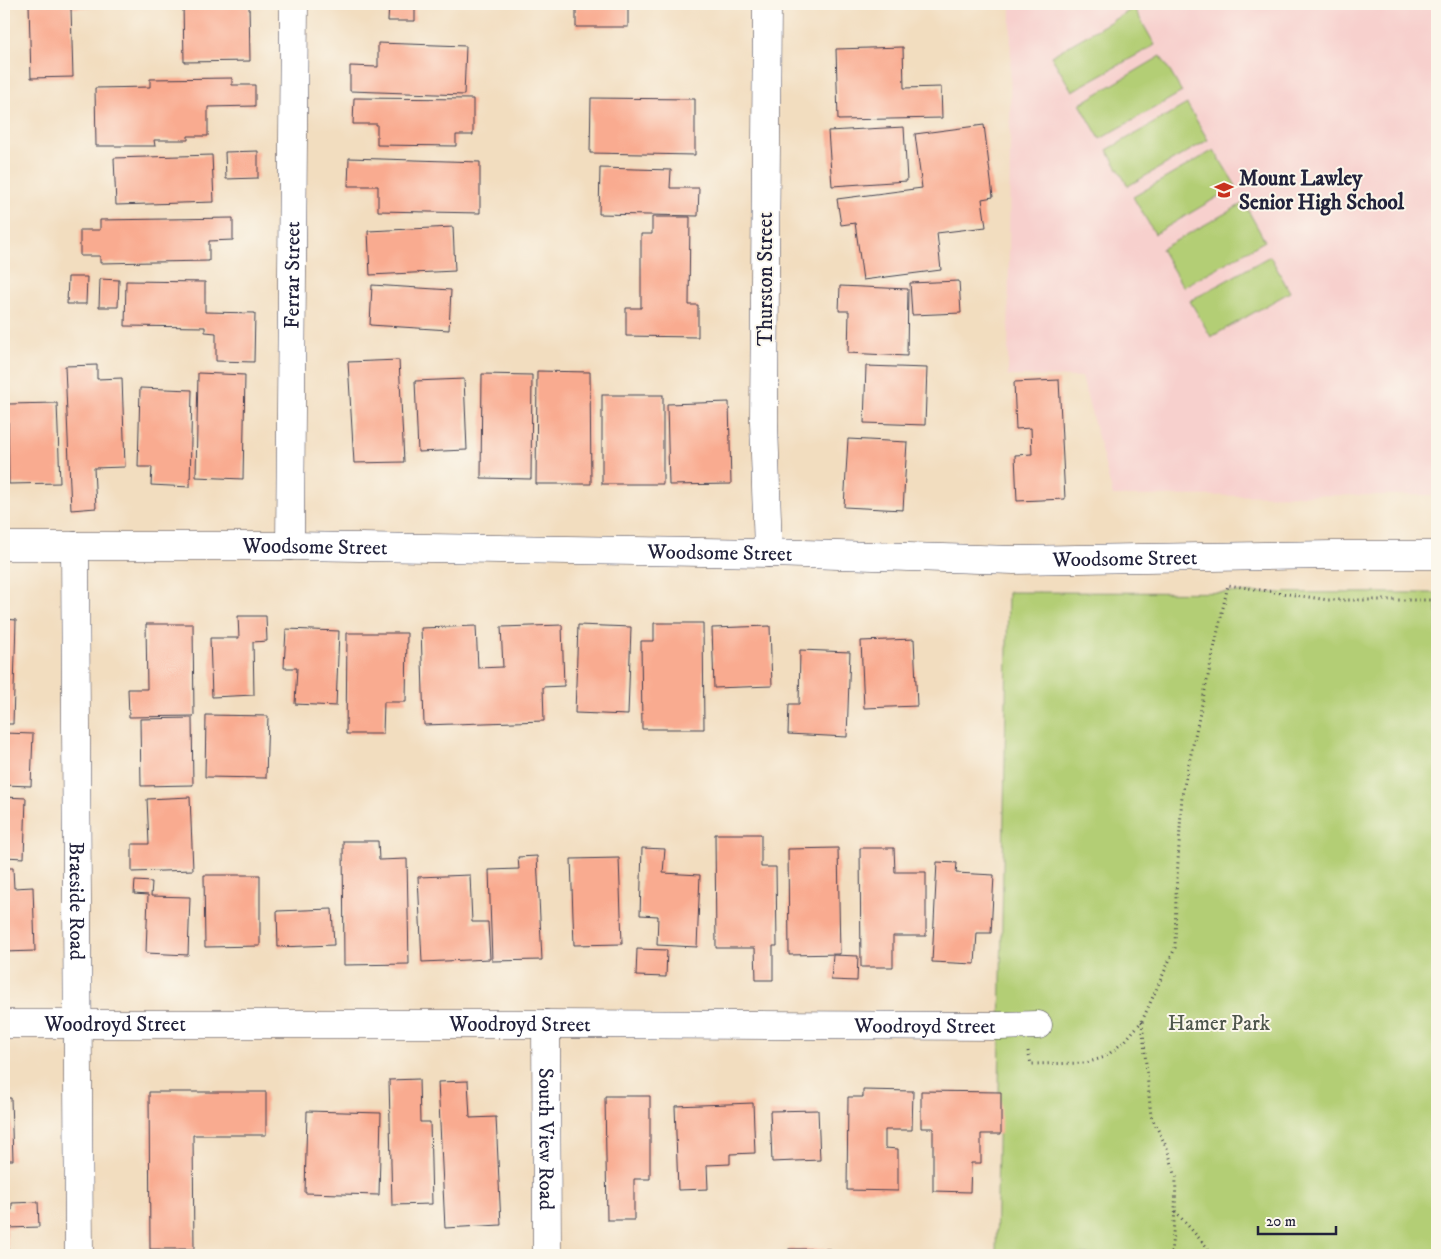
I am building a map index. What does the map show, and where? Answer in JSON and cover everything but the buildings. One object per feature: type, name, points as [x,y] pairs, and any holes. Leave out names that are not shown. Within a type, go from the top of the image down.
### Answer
[{"type":"street","name":"Ferrar Street","points":[[290,546],[294,4]]},
{"type":"street","name":"Thurston Street","points":[[767,4],[764,422],[768,553]]},
{"type":"street","name":"Woodsome Street","points":[[4,546],[290,546],[768,553],[1014,560],[1437,555]]},
{"type":"street","name":"Braeside Road","points":[[75,546],[78,1255]]},
{"type":"street","name":"Woodroyd Street","points":[[4,1024],[1031,1025]]},
{"type":"street","name":"South View Road","points":[[546,1024],[547,1255]]},
{"type":"path","points":[[1031,1025],[1031,1064],[1086,1064],[1105,1057],[1125,1041],[1142,1021],[1175,948],[1182,795],[1228,585],[1328,600],[1437,600]]},
{"type":"path","points":[[1142,1021],[1151,1116],[1167,1148],[1176,1177],[1175,1211],[1170,1255]]},
{"type":"path","points":[[1175,1211],[1214,1255]]},
{"type":"shaded area","name":"Mount Lawley Senior High School","points":[[1011,4],[1437,4],[1437,495],[1113,496],[1082,377],[1008,376]]},
{"type":"green space","points":[[1134,8],[1155,45],[1072,91],[1051,56]]},
{"type":"green space","points":[[1161,56],[1182,92],[1100,139],[1080,104]]},
{"type":"green space","points":[[1187,104],[1208,140],[1128,186],[1107,150]]},
{"type":"green space","points":[[1214,150],[1236,186],[1155,234],[1133,197]]},
{"type":"green space","points":[[1244,203],[1265,241],[1183,287],[1161,249]]},
{"type":"green space","points":[[1270,256],[1290,292],[1211,337],[1190,301]]},
{"type":"green space","name":"Hamer Park","points":[[1008,592],[1437,593],[1437,1255],[996,1255]]},
{"type":"place","name":"Mount Lawley Senior High School","points":[[1224,190]]}]
